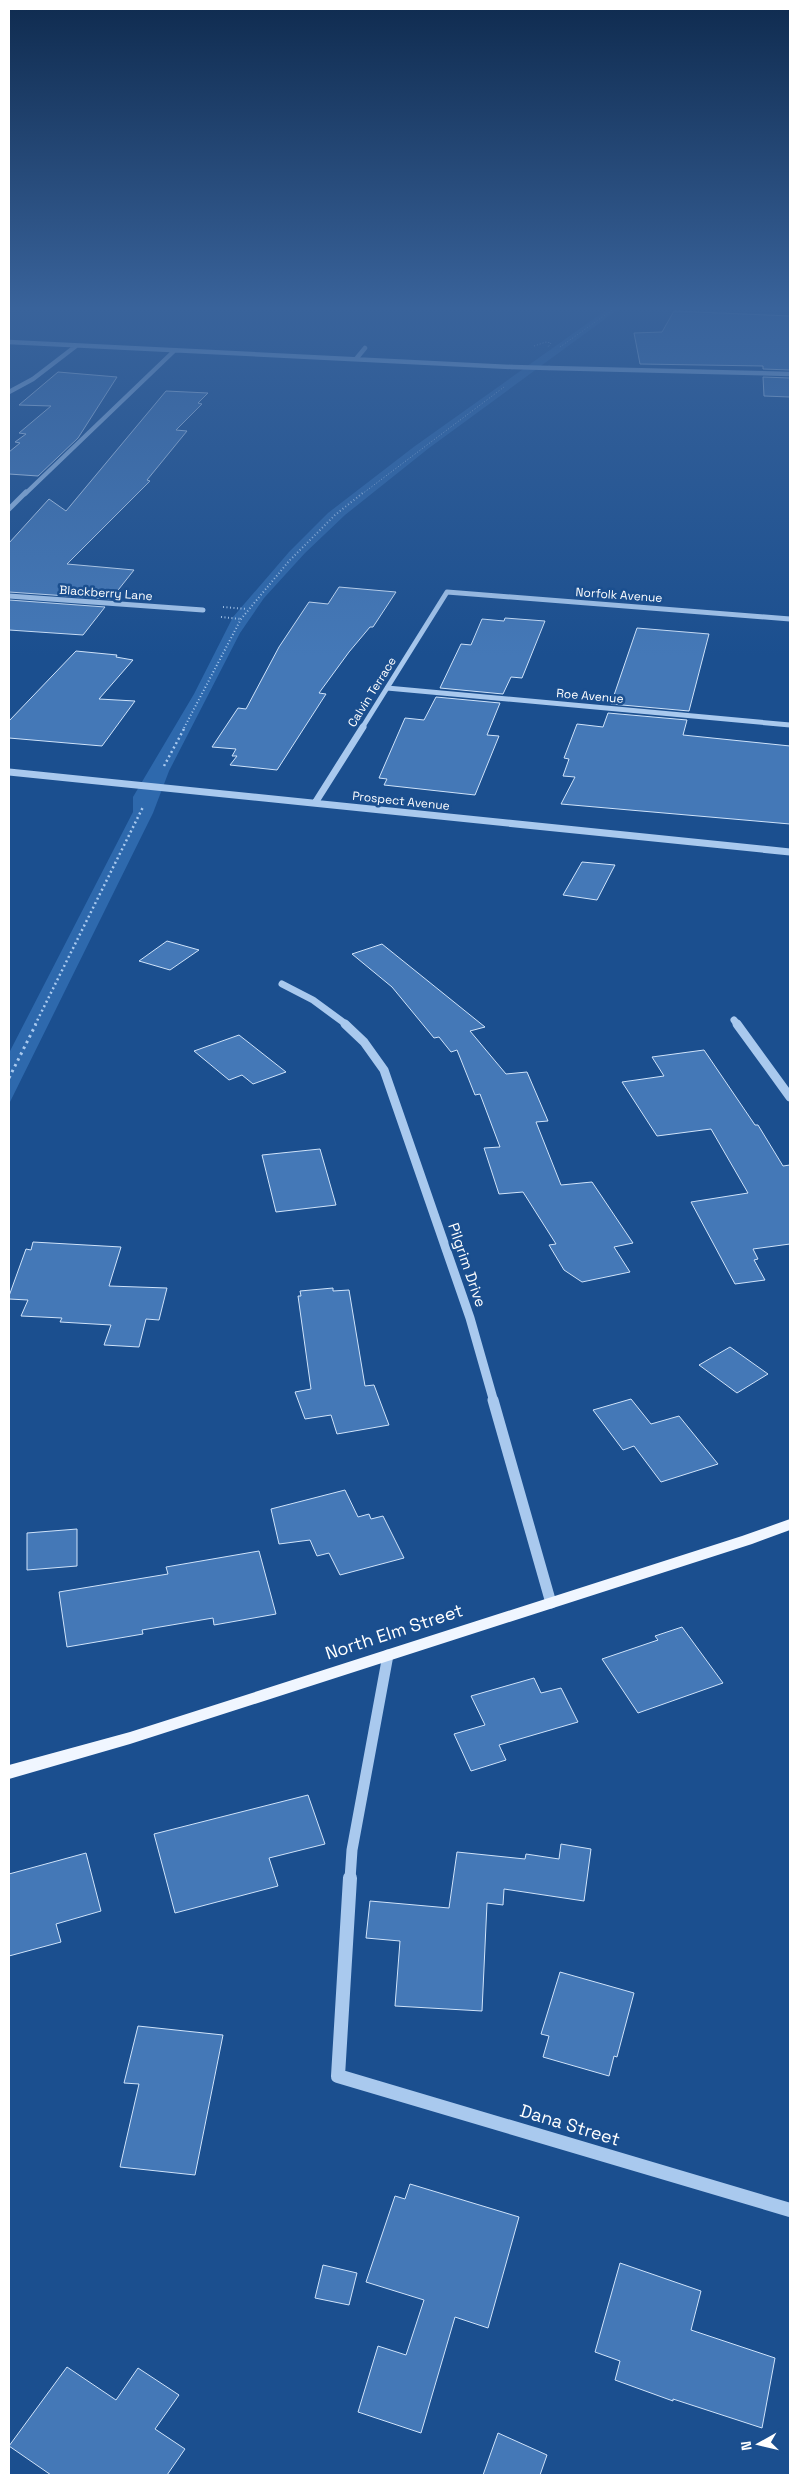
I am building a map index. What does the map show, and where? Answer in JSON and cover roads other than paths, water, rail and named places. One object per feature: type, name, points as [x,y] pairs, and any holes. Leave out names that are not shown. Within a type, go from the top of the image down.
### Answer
[{"type":"main road","name":"North Elm Street","points":[[9,1772],[130,1738],[790,1524]]},
{"type":"street","points":[[9,509],[98,424]]},
{"type":"street","name":"Norfolk Avenue","points":[[447,592],[790,619]]},
{"type":"street","name":"Calvin Terrace","points":[[315,803],[447,592]]},
{"type":"street","name":"Blackberry Lane","points":[[9,596],[203,610]]},
{"type":"street","name":"Roe Avenue","points":[[387,688],[790,725]]},
{"type":"street","name":"Prospect Avenue","points":[[9,772],[790,852]]},
{"type":"street","name":"Pilgrim Drive","points":[[282,984],[310,998],[340,1018],[370,1048],[384,1070],[470,1318],[551,1603]]},
{"type":"street","points":[[734,1020],[790,1097]]},
{"type":"street","name":"Dana Street","points":[[388,1655],[352,1850],[338,2076],[790,2210]]}]
